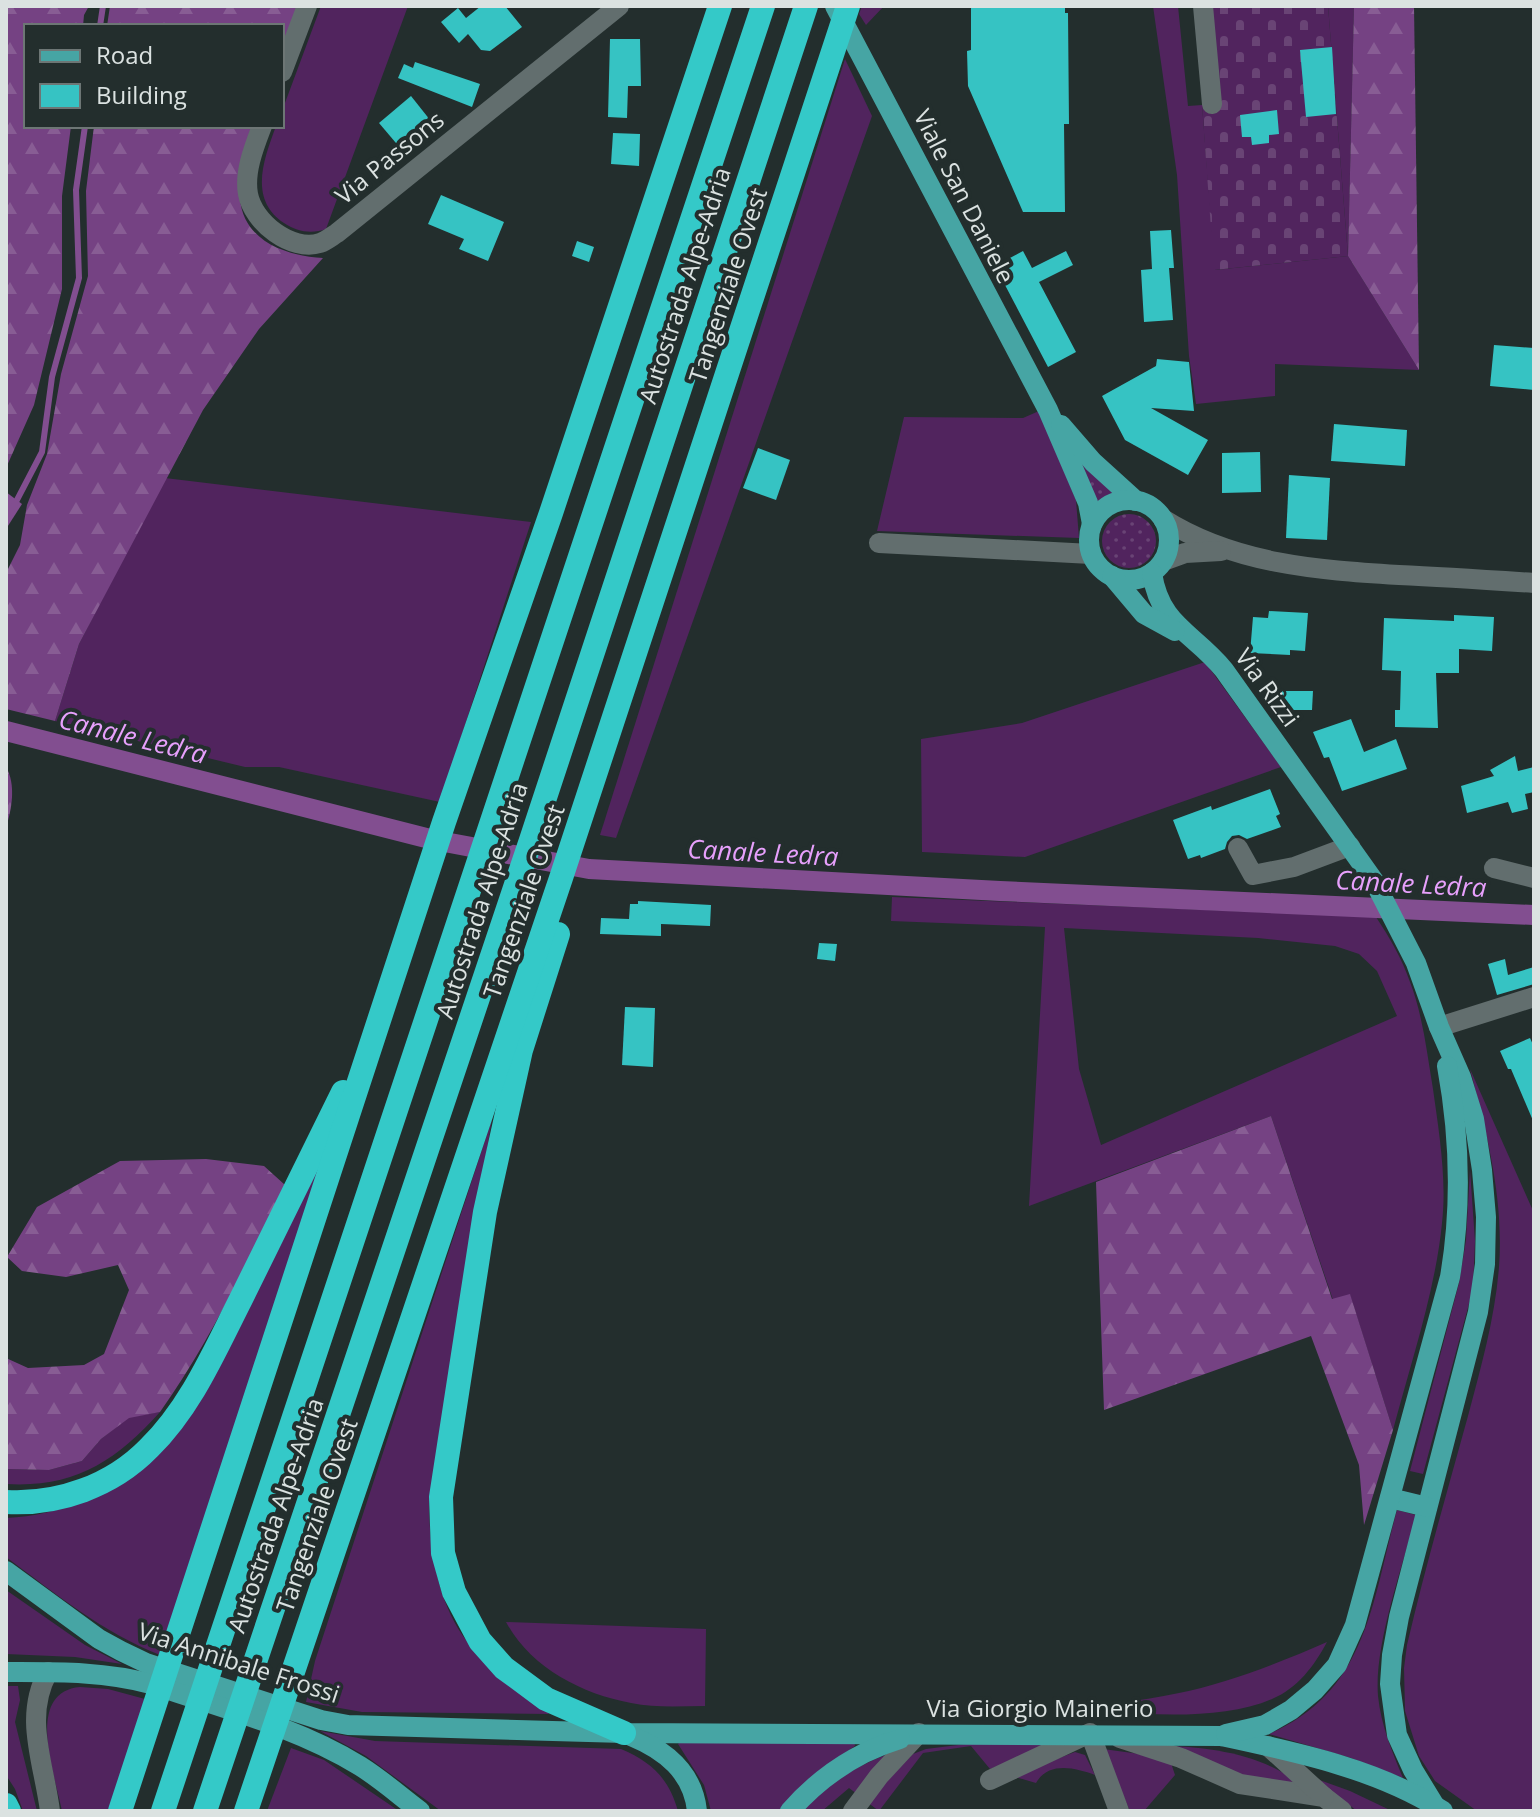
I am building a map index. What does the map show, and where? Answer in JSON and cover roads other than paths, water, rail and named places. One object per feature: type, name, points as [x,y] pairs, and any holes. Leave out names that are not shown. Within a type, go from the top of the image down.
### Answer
[{"type":"highway","points":[[120,1811],[444,822],[556,499],[720,6]]},
{"type":"highway","name":"Autostrada Alpe-Adria","points":[[163,1811],[763,6]]},
{"type":"highway","name":"Autostrada Alpe-Adria","points":[[205,1811],[521,871],[806,6]]},
{"type":"highway","name":"Tangenziale Ovest","points":[[246,1811],[571,848],[848,6]]},
{"type":"highway","points":[[557,888],[558,937],[521,1050],[485,1212],[441,1497],[443,1553],[454,1592],[480,1641],[504,1668],[546,1699],[624,1733]]},
{"type":"highway","points":[[6,1502],[60,1498],[99,1483],[148,1450],[178,1414],[221,1338],[383,1011]]},
{"type":"main road","name":"Viale San Daniele","points":[[835,6],[1048,410],[1088,503],[1092,524],[1089,538],[1091,554]]},
{"type":"main road","name":"Viale San Daniele","points":[[1048,410],[1093,462],[1136,501],[1153,508],[1163,519]]},
{"type":"main road","points":[[1092,524],[1108,506],[1124,500],[1136,501]]},
{"type":"main road","points":[[1157,567],[1169,544],[1163,519]]},
{"type":"main road","points":[[1091,554],[1101,569],[1112,576]]},
{"type":"main road","name":"Viale San Daniele","points":[[1112,576],[1135,580],[1157,567]]},
{"type":"main road","name":"Via Rizzi","points":[[1157,567],[1160,604],[1171,619],[1224,670],[1374,881],[1416,963],[1439,1027]]},
{"type":"main road","name":"Via Rizzi","points":[[1112,576],[1144,614],[1195,641]]},
{"type":"main road","points":[[1221,1736],[1265,1725],[1291,1710],[1315,1690],[1337,1665],[1355,1625],[1450,1277],[1456,1239],[1458,1145],[1439,1027]]},
{"type":"main road","points":[[1439,1027],[1461,1077],[1474,1119],[1482,1170],[1485,1233],[1478,1312],[1399,1617],[1390,1684],[1397,1735],[1413,1770],[1439,1808]]},
{"type":"main road","points":[[1395,1477],[1429,1497]]},
{"type":"main road","points":[[1390,1498],[1429,1497]]},
{"type":"main road","name":"Via Annibale Frossi","points":[[6,1571],[99,1639],[146,1663],[321,1720],[379,1727],[624,1733]]},
{"type":"main road","name":"Via Annibale Frossi","points":[[6,1672],[130,1679],[299,1735],[362,1767],[420,1811]]},
{"type":"main road","points":[[624,1733],[670,1757],[692,1788],[697,1811]]},
{"type":"main road","name":"Via Giorgio Mainerio","points":[[624,1733],[1221,1736],[1357,1772],[1439,1808]]},
{"type":"main road","points":[[790,1811],[816,1785],[850,1760],[919,1733]]},
{"type":"street","points":[[284,67],[307,6]]},
{"type":"street","name":"Via Passons","points":[[261,128],[248,175],[247,193],[252,207],[271,231],[298,242],[320,243],[337,233],[619,6]]},
{"type":"street","points":[[1203,6],[1212,104]]},
{"type":"street","name":"Viale San Daniele","points":[[1163,519],[1230,552],[1271,561],[1344,571],[1534,583]]},
{"type":"street","points":[[879,543],[1091,554]]},
{"type":"street","name":"Viale San Daniele","points":[[1157,567],[1185,553],[1230,552]]},
{"type":"street","points":[[1238,848],[1253,875],[1353,851]]},
{"type":"street","points":[[1494,868],[1534,878]]},
{"type":"street","points":[[1439,1027],[1534,997]]},
{"type":"street","points":[[48,1672],[36,1697],[34,1717],[50,1811]]},
{"type":"street","points":[[853,1811],[879,1776],[919,1733]]},
{"type":"street","points":[[1099,1733],[1119,1811]]},
{"type":"street","points":[[990,1780],[1099,1733],[1181,1758],[1240,1784],[1324,1797]]},
{"type":"street","points":[[1268,1746],[1342,1811]]},
{"type":"waterway","points":[[100,24],[103,6]]},
{"type":"waterway","points":[[6,521],[42,452],[52,377],[79,278],[76,190],[85,128]]},
{"type":"waterway","name":"Canale Ledra","points":[[6,731],[434,840],[589,869],[1534,915]]}]
